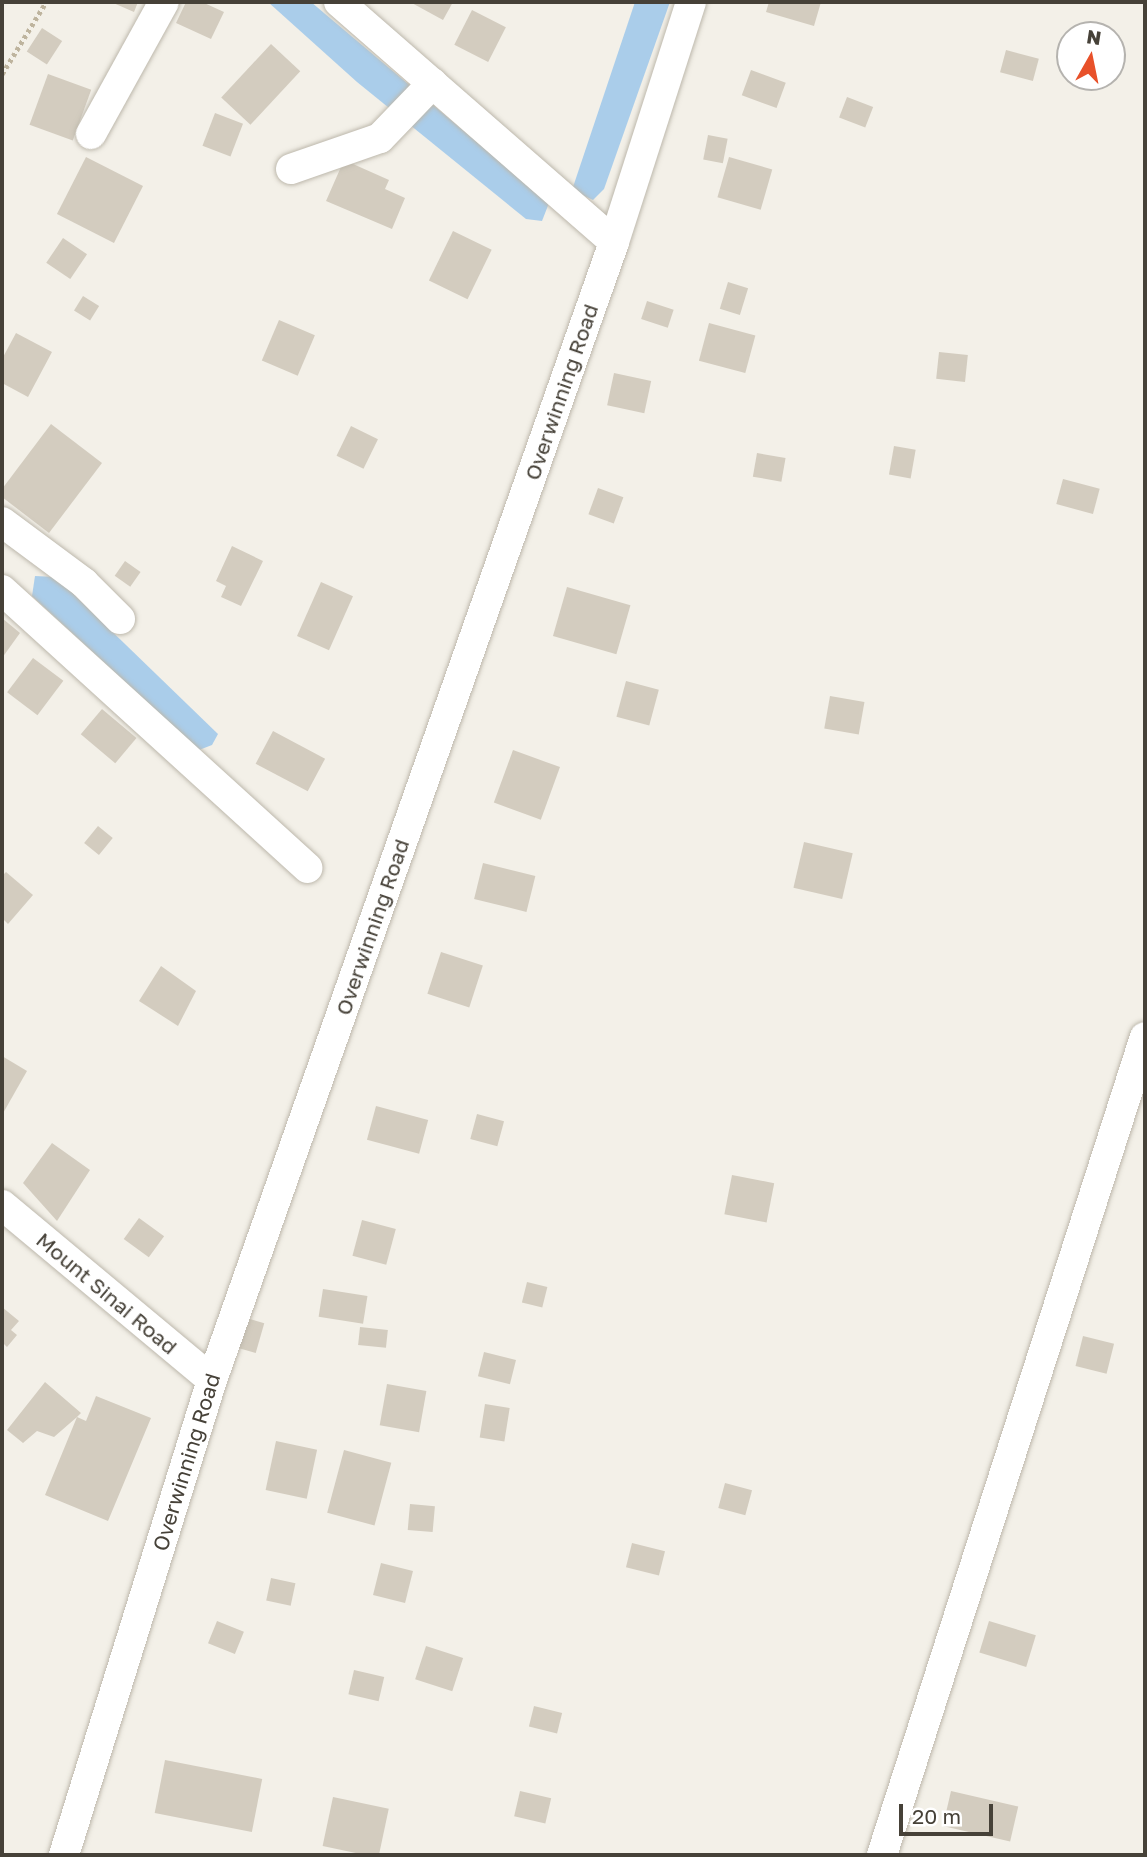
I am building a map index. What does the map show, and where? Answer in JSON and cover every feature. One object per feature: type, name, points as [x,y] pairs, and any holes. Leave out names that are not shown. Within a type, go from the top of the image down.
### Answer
[{"type":"street","points":[[91,134],[164,2]]},
{"type":"street","points":[[339,2],[429,87],[614,242]]},
{"type":"street","name":"Overwinning Road","points":[[64,1855],[212,1380],[614,242],[691,2]]},
{"type":"street","points":[[291,169],[380,138],[429,87]]},
{"type":"street","points":[[2,522],[84,583],[120,619]]},
{"type":"street","points":[[2,590],[307,867]]},
{"type":"street","points":[[882,1855],[1145,1037]]},
{"type":"street","name":"Mount Sinai Road","points":[[2,1205],[212,1380]]},
{"type":"path","points":[[2,74],[46,2]]},
{"type":"water","points":[[268,2],[311,2],[549,203],[542,221],[526,219],[357,82]]},
{"type":"water","points":[[635,2],[670,2],[604,189],[593,200],[572,190]]},
{"type":"water","points":[[35,576],[55,577],[64,585],[218,734],[212,745],[199,750],[32,596]]},
{"type":"building","points":[[111,2],[138,2],[134,12]]},
{"type":"building","points":[[186,2],[202,2],[224,12],[211,39],[176,23]]},
{"type":"building","points":[[410,2],[453,2],[443,20]]},
{"type":"building","points":[[769,2],[821,2],[814,26],[766,12]]},
{"type":"building","points":[[472,10],[506,27],[488,62],[454,45]]},
{"type":"building","points":[[42,28],[62,41],[47,65],[27,51]]},
{"type":"building","points":[[271,44],[300,71],[250,125],[221,97]]},
{"type":"building","points":[[1006,50],[1039,59],[1033,81],[1000,72]]},
{"type":"building","points":[[751,70],[786,83],[777,108],[742,95]]},
{"type":"building","points":[[48,74],[91,90],[73,140],[30,125]]},
{"type":"building","points":[[847,97],[873,107],[865,128],[839,118]]},
{"type":"building","points":[[215,113],[243,124],[230,156],[202,146]]},
{"type":"building","points":[[708,135],[728,139],[723,163],[703,160]]},
{"type":"building","points":[[86,157],[143,186],[114,243],[57,214]]},
{"type":"building","points":[[729,157],[772,169],[761,210],[717,197]]},
{"type":"building","points":[[344,160],[389,180],[385,189],[405,198],[392,229],[326,201]]},
{"type":"building","points":[[453,231],[492,250],[468,299],[429,280]]},
{"type":"building","points":[[63,238],[87,254],[70,279],[46,263]]},
{"type":"building","points":[[728,282],[748,288],[740,315],[720,309]]},
{"type":"building","points":[[83,296],[99,306],[90,320],[74,310]]},
{"type":"building","points":[[647,301],[674,310],[668,328],[641,319]]},
{"type":"building","points":[[279,320],[315,335],[298,376],[262,361]]},
{"type":"building","points":[[709,323],[755,335],[745,373],[699,361]]},
{"type":"building","points":[[16,333],[52,352],[28,397],[2,383],[2,359]]},
{"type":"building","points":[[939,352],[968,355],[965,382],[936,379]]},
{"type":"building","points":[[614,373],[651,381],[644,413],[607,405]]},
{"type":"building","points":[[51,424],[102,463],[49,533],[2,497],[2,489]]},
{"type":"building","points":[[351,426],[378,439],[363,469],[337,456]]},
{"type":"building","points":[[894,446],[916,450],[911,478],[889,475]]},
{"type":"building","points":[[757,453],[786,458],[781,482],[753,477]]},
{"type":"building","points":[[1063,479],[1100,489],[1093,514],[1056,504]]},
{"type":"building","points":[[598,488],[623,497],[614,524],[588,514]]},
{"type":"building","points":[[232,546],[263,561],[241,606],[221,597],[226,586],[216,581]]},
{"type":"building","points":[[125,561],[141,572],[130,587],[115,576]]},
{"type":"building","points":[[321,582],[353,596],[329,650],[297,636]]},
{"type":"building","points":[[567,587],[630,605],[616,654],[553,636]]},
{"type":"building","points":[[2,618],[20,633],[2,658]]},
{"type":"building","points":[[33,658],[63,681],[37,715],[7,692]]},
{"type":"building","points":[[626,681],[659,690],[649,726],[616,717]]},
{"type":"building","points":[[830,696],[864,702],[859,735],[824,728]]},
{"type":"building","points":[[102,709],[136,738],[115,763],[81,734]]},
{"type":"building","points":[[273,731],[325,759],[308,791],[256,764]]},
{"type":"building","points":[[513,750],[560,767],[541,820],[494,803]]},
{"type":"building","points":[[98,826],[113,838],[99,855],[84,843]]},
{"type":"building","points":[[804,842],[853,853],[842,899],[793,888]]},
{"type":"building","points":[[483,863],[535,876],[526,912],[474,899]]},
{"type":"building","points":[[6,872],[33,895],[8,924],[2,918],[2,876]]},
{"type":"building","points":[[441,952],[483,966],[469,1007],[427,994]]},
{"type":"building","points":[[161,966],[196,991],[178,1026],[139,1001]]},
{"type":"building","points":[[2,1056],[27,1071],[2,1115]]},
{"type":"building","points":[[376,1106],[428,1120],[419,1154],[367,1140]]},
{"type":"building","points":[[477,1114],[504,1121],[497,1146],[470,1139]]},
{"type":"building","points":[[52,1143],[90,1170],[57,1221],[23,1183]]},
{"type":"building","points":[[732,1175],[774,1183],[767,1222],[724,1214]]},
{"type":"building","points":[[139,1218],[164,1236],[149,1257],[124,1239]]},
{"type":"building","points":[[362,1220],[396,1229],[386,1265],[352,1256]]},
{"type":"building","points":[[527,1282],[547,1287],[542,1307],[522,1302]]},
{"type":"building","points":[[323,1289],[367,1296],[363,1324],[319,1317]]},
{"type":"building","points":[[2,1307],[19,1321],[11,1330],[17,1335],[7,1347],[2,1342]]},
{"type":"building","points":[[246,1318],[264,1323],[256,1353],[237,1348]]},
{"type":"building","points":[[360,1327],[388,1330],[386,1348],[358,1345]]},
{"type":"building","points":[[1083,1336],[1114,1344],[1107,1374],[1076,1366]]},
{"type":"building","points":[[484,1352],[516,1360],[510,1384],[478,1376]]},
{"type":"building","points":[[45,1382],[81,1413],[54,1437],[37,1431],[23,1443],[7,1430]]},
{"type":"building","points":[[387,1384],[426,1391],[419,1432],[380,1425]]},
{"type":"building","points":[[96,1396],[151,1418],[108,1521],[45,1495],[77,1417],[86,1421]]},
{"type":"building","points":[[485,1404],[510,1408],[504,1441],[480,1438]]},
{"type":"building","points":[[276,1441],[317,1450],[307,1499],[266,1490]]},
{"type":"building","points":[[344,1450],[391,1463],[375,1525],[327,1513]]},
{"type":"building","points":[[725,1483],[752,1490],[745,1515],[718,1508]]},
{"type":"building","points":[[410,1504],[435,1506],[433,1532],[408,1530]]},
{"type":"building","points":[[632,1543],[665,1551],[659,1575],[626,1567]]},
{"type":"building","points":[[381,1563],[413,1571],[405,1603],[373,1595]]},
{"type":"building","points":[[271,1578],[295,1583],[291,1606],[266,1600]]},
{"type":"building","points":[[217,1621],[244,1632],[235,1654],[208,1643]]},
{"type":"building","points":[[989,1621],[1036,1635],[1026,1667],[979,1653]]},
{"type":"building","points":[[426,1646],[463,1658],[452,1691],[415,1679]]},
{"type":"building","points":[[354,1670],[384,1677],[379,1701],[348,1694]]},
{"type":"building","points":[[534,1706],[562,1713],[557,1733],[529,1726]]},
{"type":"building","points":[[165,1760],[262,1779],[252,1832],[155,1813]]},
{"type":"building","points":[[520,1791],[551,1798],[545,1824],[514,1816]]},
{"type":"building","points":[[951,1791],[1018,1807],[1010,1842],[943,1826]]},
{"type":"building","points":[[333,1797],[389,1809],[379,1855],[365,1855],[323,1846]]}]
